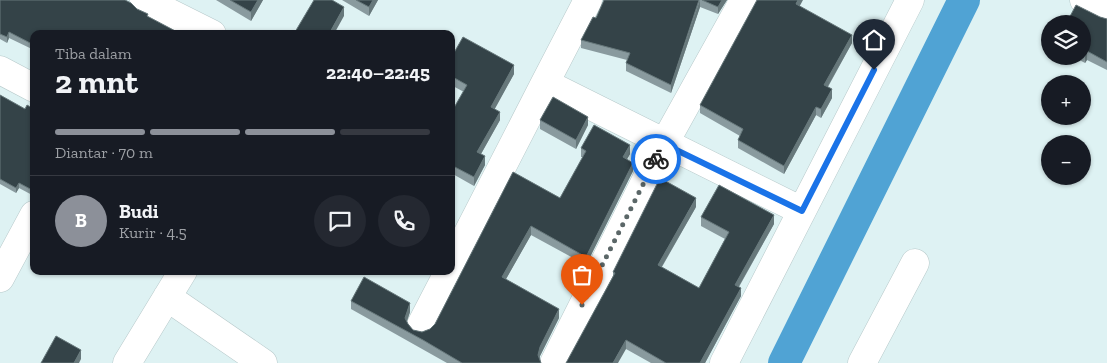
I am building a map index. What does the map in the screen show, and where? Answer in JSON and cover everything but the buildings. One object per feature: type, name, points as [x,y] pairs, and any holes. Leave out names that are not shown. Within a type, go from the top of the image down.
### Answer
[{"type":"street","points":[[144,0],[204,30]]},
{"type":"street","points":[[455,258],[588,0]]},
{"type":"street","points":[[554,363],[664,144],[744,0]]},
{"type":"street","points":[[724,363],[910,0]]},
{"type":"street","points":[[1084,0],[1107,12]]},
{"type":"street","points":[[0,70],[30,86]]},
{"type":"street","points":[[545,83],[664,144],[802,211]]},
{"type":"street","points":[[0,278],[30,222]]},
{"type":"street","points":[[862,363],[915,263]]},
{"type":"street","points":[[127,363],[181,275]]},
{"type":"street","points":[[421,325],[446,275]]},
{"type":"street","points":[[167,297],[263,363]]},
{"type":"waterway","points":[[784,363],[964,0]]},
{"type":"way so far","points":[[582,305],[656,159]]},
{"type":"route","points":[[656,159],[664,144],[802,211],[874,70]]}]
